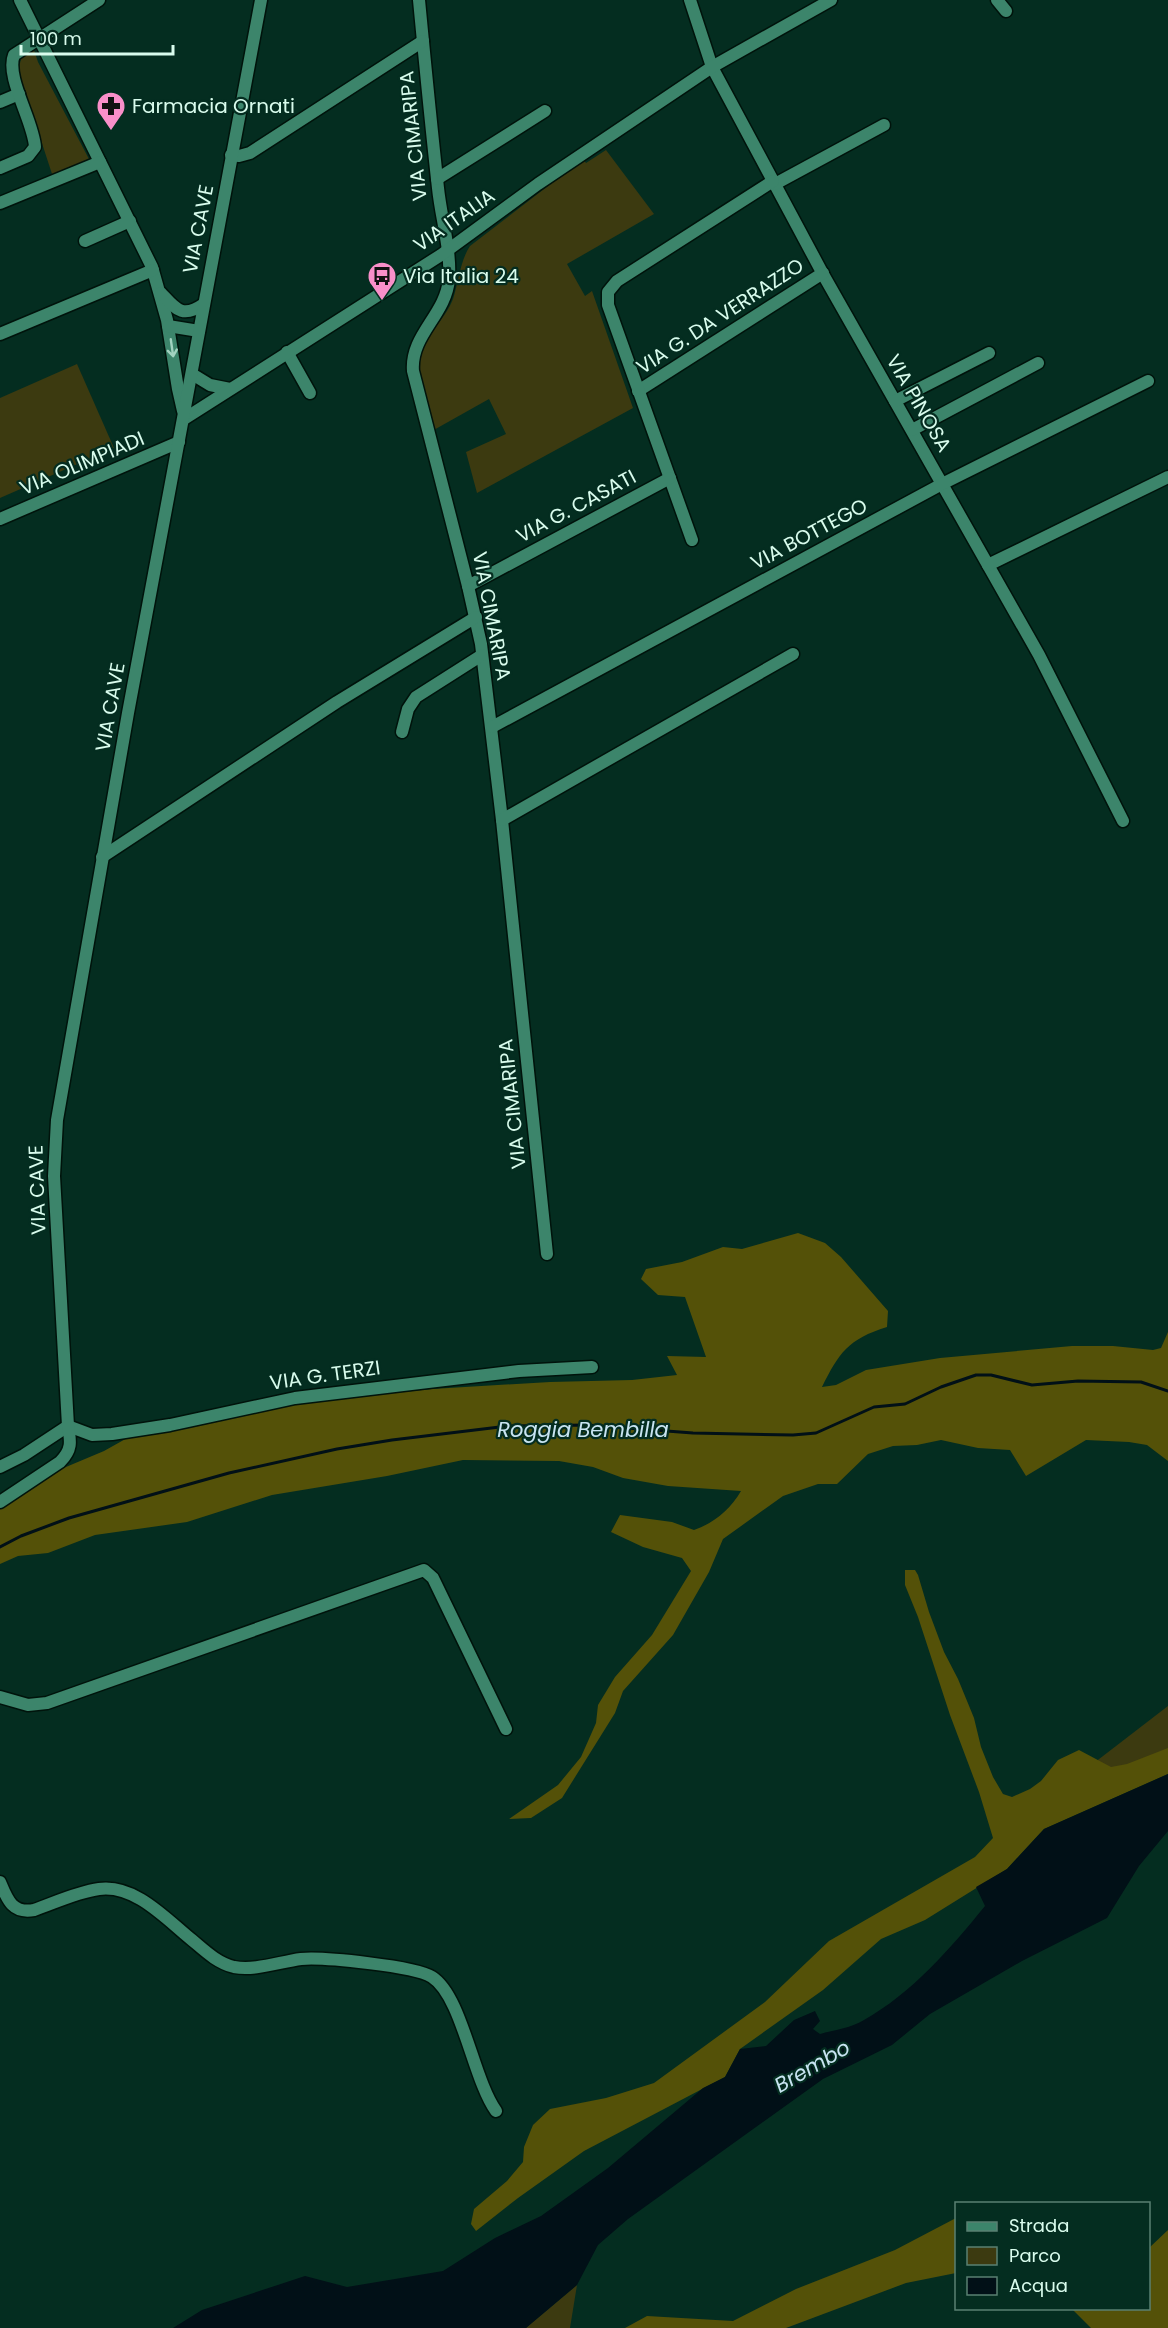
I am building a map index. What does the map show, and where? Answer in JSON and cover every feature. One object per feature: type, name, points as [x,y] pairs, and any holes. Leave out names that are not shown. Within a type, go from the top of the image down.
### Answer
[{"type":"street","points":[[20,0],[153,270],[168,326],[177,389],[184,417]]},
{"type":"street","points":[[0,168],[28,156],[35,147],[12,68],[13,57],[99,0]]},
{"type":"street","name":"VIA CAVE","points":[[0,1502],[64,1458],[71,1445],[54,1176],[54,1143],[58,1112],[102,857],[261,0]]},
{"type":"street","name":"VIA CIMARIPA","points":[[420,0],[449,278],[445,296],[437,314],[417,342],[412,367],[476,617],[482,655],[492,727],[547,1254]]},
{"type":"street","name":"VIA PINOSA","points":[[690,0],[712,67],[823,273],[1042,662],[1123,821]]},
{"type":"street","name":"VIA ITALIA","points":[[184,417],[447,251],[538,184],[712,67],[831,0]]},
{"type":"street","points":[[998,0],[1006,11]]},
{"type":"street","points":[[231,154],[239,156],[250,153],[423,41]]},
{"type":"street","points":[[0,102],[19,94]]},
{"type":"street","points":[[437,179],[545,111]]},
{"type":"street","points":[[692,540],[607,302],[609,289],[616,281],[774,182],[884,125]]},
{"type":"street","points":[[0,203],[100,162]]},
{"type":"street","points":[[85,241],[130,221]]},
{"type":"street","points":[[0,334],[153,270]]},
{"type":"street","name":"VIA G. DA VERRAZZO","points":[[638,391],[823,273]]},
{"type":"street","points":[[159,291],[174,307],[184,312],[193,311],[204,304]]},
{"type":"street","points":[[168,326],[199,331]]},
{"type":"street","points":[[287,352],[310,393]]},
{"type":"street","points":[[895,401],[989,352]]},
{"type":"street","points":[[912,430],[1038,363]]},
{"type":"street","points":[[192,374],[210,385],[230,389]]},
{"type":"street","name":"VIA BOTTEGO","points":[[492,727],[942,484],[1148,381]]},
{"type":"street","name":"VIA OLIMPIADI","points":[[0,519],[179,442]]},
{"type":"street","points":[[988,565],[1168,477]]},
{"type":"street","name":"VIA G. CASATI","points":[[468,585],[670,478]]},
{"type":"street","points":[[102,857],[338,702],[476,617]]},
{"type":"street","points":[[502,820],[793,654]]},
{"type":"street","points":[[402,732],[408,709],[416,697],[482,655]]},
{"type":"street","name":"VIA G. TERZI","points":[[68,1426],[93,1435],[112,1434],[170,1425],[296,1398],[519,1371],[592,1367]]},
{"type":"street","points":[[0,1467],[24,1455],[68,1426]]},
{"type":"street","points":[[0,1697],[28,1705],[47,1703],[424,1570],[433,1578],[506,1729]]},
{"type":"street","points":[[0,1882],[10,1903],[24,1911],[34,1910],[98,1889],[126,1892],[146,1904],[214,1958],[232,1966],[252,1967],[317,1959],[391,1967],[429,1975],[439,1983],[450,1999],[486,2095],[496,2111]]},
{"type":"green space","points":[[33,47],[38,62],[90,161],[53,177],[18,70],[22,56]]},
{"type":"green space","points":[[606,150],[654,214],[567,264],[585,296],[592,291],[633,408],[477,493],[466,452],[506,434],[489,399],[432,431],[417,377],[419,356],[453,299],[464,258],[470,246],[583,159],[586,163]]},
{"type":"green space","points":[[77,364],[114,448],[0,498],[0,398]]},
{"type":"green space","points":[[1168,1706],[1168,1768],[1016,1823]]},
{"type":"green space","points":[[577,2285],[570,2328],[526,2328],[527,2327]]},
{"type":"shaded area","points":[[798,1233],[825,1243],[841,1257],[888,1311],[887,1327],[863,1337],[846,1349],[822,1387],[836,1385],[866,1370],[940,1358],[1072,1346],[1113,1346],[1153,1350],[1161,1348],[1168,1332],[1168,1461],[1147,1445],[1086,1440],[1026,1476],[1010,1450],[978,1448],[941,1440],[917,1445],[893,1446],[868,1454],[837,1484],[818,1484],[783,1496],[723,1539],[709,1572],[673,1635],[623,1691],[615,1713],[562,1798],[531,1818],[509,1819],[558,1785],[581,1757],[596,1723],[598,1705],[615,1677],[652,1635],[691,1571],[682,1558],[643,1547],[611,1532],[620,1515],[672,1522],[694,1530],[721,1515],[741,1491],[668,1486],[623,1478],[593,1467],[559,1461],[463,1460],[387,1476],[272,1495],[187,1522],[95,1535],[48,1553],[18,1556],[0,1564],[0,1506],[54,1472],[104,1451],[129,1437],[293,1403],[432,1389],[632,1380],[677,1375],[667,1356],[706,1357],[685,1297],[658,1295],[641,1279],[646,1269],[682,1262],[723,1247],[742,1249]]},
{"type":"shaded area","points":[[905,1570],[915,1570],[918,1575],[944,1652],[974,1718],[981,1747],[993,1777],[1003,1794],[1012,1797],[1030,1789],[1041,1781],[1058,1760],[1079,1750],[1111,1767],[1127,1764],[1168,1748],[1168,1774],[1044,1829],[1007,1869],[925,1920],[881,1939],[823,1990],[740,2049],[725,2077],[584,2151],[476,2231],[471,2224],[474,2209],[507,2181],[523,2162],[524,2147],[533,2125],[550,2109],[606,2098],[654,2083],[765,2002],[829,1941],[975,1857],[993,1838],[979,1792],[905,1585]]},
{"type":"shaded area","points":[[955,2219],[955,2273],[906,2283],[786,2328],[625,2328],[647,2316],[733,2321],[796,2289],[895,2250]]},
{"type":"shaded area","points":[[1168,2230],[1168,2328],[1091,2328],[1073,2310],[1150,2310],[1150,2247]]},
{"type":"water","name":"Brembo","points":[[1168,1774],[1168,1831],[1139,1866],[1107,1918],[1022,1961],[930,2014],[892,2045],[823,2079],[628,2219],[598,2245],[577,2285],[526,2328],[173,2328],[202,2310],[305,2276],[347,2287],[443,2271],[495,2238],[541,2216],[608,2168],[703,2088],[725,2077],[740,2049],[766,2046],[794,2020],[815,2011],[820,2021],[813,2029],[820,2034],[854,2025],[882,2009],[929,1969],[985,1906],[976,1887],[1007,1869],[1044,1829]]},
{"type":"waterway","name":"Roggia Bembilla","points":[[0,1547],[21,1536],[69,1518],[229,1473],[337,1449],[392,1440],[508,1426],[587,1425],[693,1433],[793,1435],[816,1433],[874,1407],[905,1404],[941,1387],[976,1375],[991,1375],[1032,1385],[1078,1381],[1141,1382],[1168,1391]]},
{"type":"place","name":"Farmacia Ornati","points":[[111,132]]},
{"type":"place","name":"Via Italia 24","points":[[382,302]]}]
